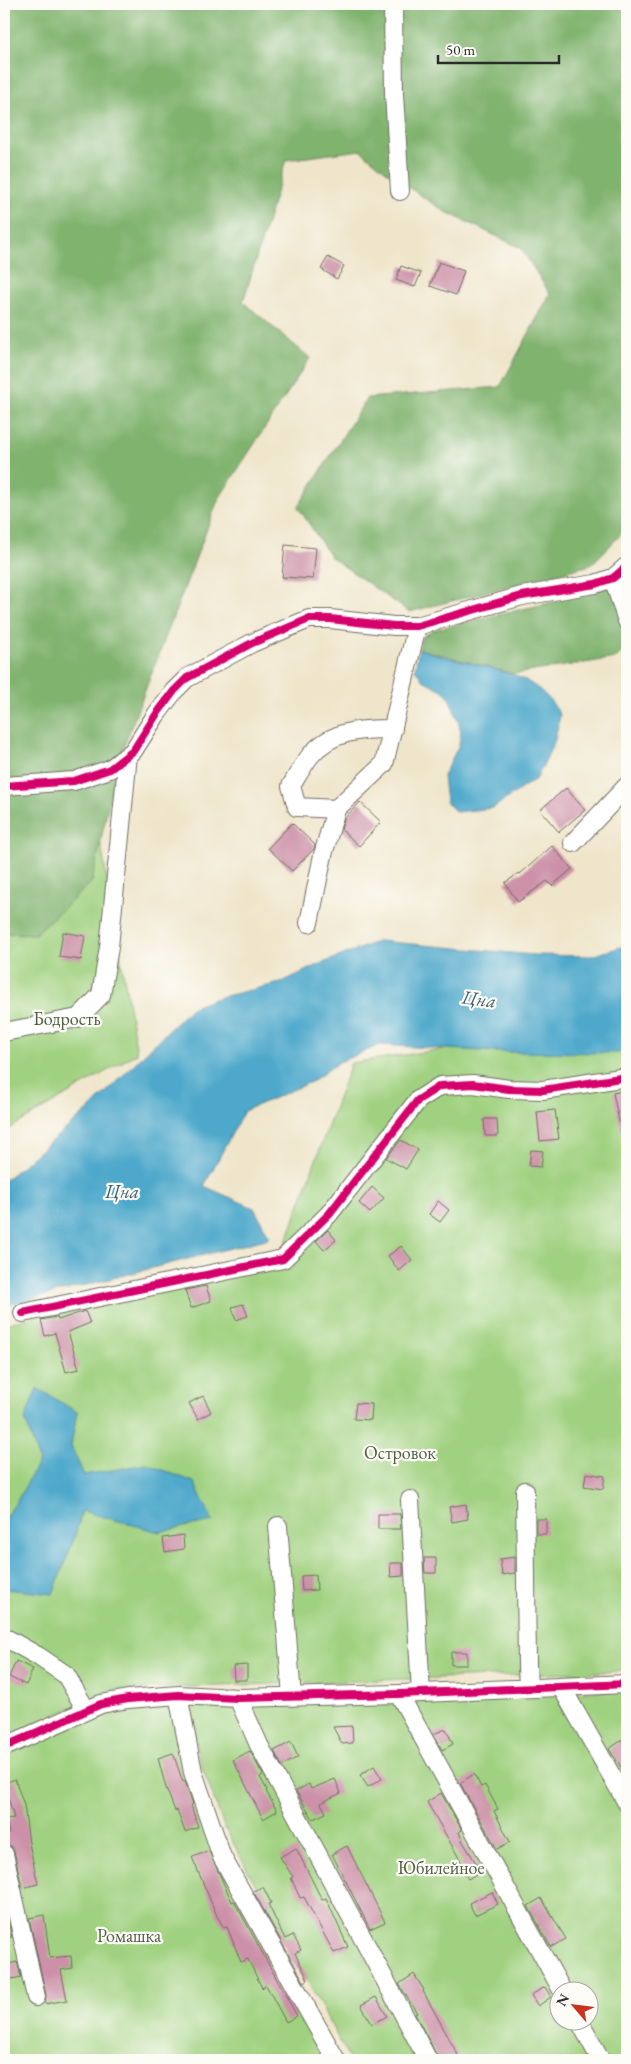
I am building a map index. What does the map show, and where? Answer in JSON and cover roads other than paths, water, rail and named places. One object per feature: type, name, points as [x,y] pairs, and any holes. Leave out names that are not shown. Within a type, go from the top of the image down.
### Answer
[{"type":"street","points":[[393,4],[394,94],[400,191]]},
{"type":"street","points":[[4,786],[74,781],[110,769],[133,751],[156,714],[187,678],[252,643],[309,620],[418,626],[522,596],[595,584],[613,578],[624,571],[627,566]]},
{"type":"street","points":[[613,578],[627,621]]},
{"type":"street","points":[[309,923],[323,855],[336,809],[384,764],[418,626]]},
{"type":"street","points":[[336,809],[298,807],[291,786],[310,755],[333,736],[360,729],[393,729]]},
{"type":"street","points":[[4,1032],[78,1018],[101,994],[109,947],[128,755]]},
{"type":"street","points":[[573,844],[627,786]]},
{"type":"street","points":[[23,1313],[283,1259],[329,1214],[418,1100],[440,1086],[473,1084],[509,1089],[543,1090],[627,1077]]},
{"type":"street","points":[[525,1491],[528,1688]]},
{"type":"street","points":[[410,1500],[421,1693]]},
{"type":"street","points":[[278,1526],[292,1697]]},
{"type":"street","points":[[4,1637],[38,1656],[66,1675],[86,1710]]},
{"type":"street","points":[[4,1747],[101,1704],[128,1699],[178,1695],[238,1698],[399,1694],[627,1684]]},
{"type":"street","points":[[562,1688],[627,1803]]},
{"type":"street","points":[[399,1694],[557,1982]]},
{"type":"street","points":[[178,1695],[193,1772],[222,1857],[336,2060]]},
{"type":"street","points":[[238,1698],[259,1745],[428,2060]]},
{"type":"street","points":[[4,1854],[36,1997]]},
{"type":"street","points":[[586,2032],[601,2060]]},
{"type":"water","points":[[419,649],[498,670],[522,679],[543,693],[560,715],[555,740],[537,778],[493,808],[456,812],[446,802],[443,776],[459,745],[461,732],[448,695],[423,680],[415,669]]},
{"type":"water","name":"Цна","points":[[379,941],[534,955],[591,956],[627,945],[627,1053],[499,1052],[380,1045],[339,1062],[313,1081],[244,1111],[204,1186],[254,1208],[270,1238],[4,1306],[4,1179],[86,1112],[191,1008],[217,998],[280,983],[315,966]]},
{"type":"water","points":[[37,1388],[77,1412],[71,1446],[84,1475],[147,1464],[194,1482],[213,1521],[159,1532],[82,1511],[74,1539],[53,1594],[4,1589],[4,1519],[17,1501],[39,1461],[25,1419]]},
{"type":"park label","name":"Бодрость","points":[[67,1018]]},
{"type":"park label","name":"Островок","points":[[400,1452]]},
{"type":"park label","name":"Юбилейное","points":[[441,1867]]},
{"type":"park label","name":"Ромашка","points":[[129,1935]]}]
